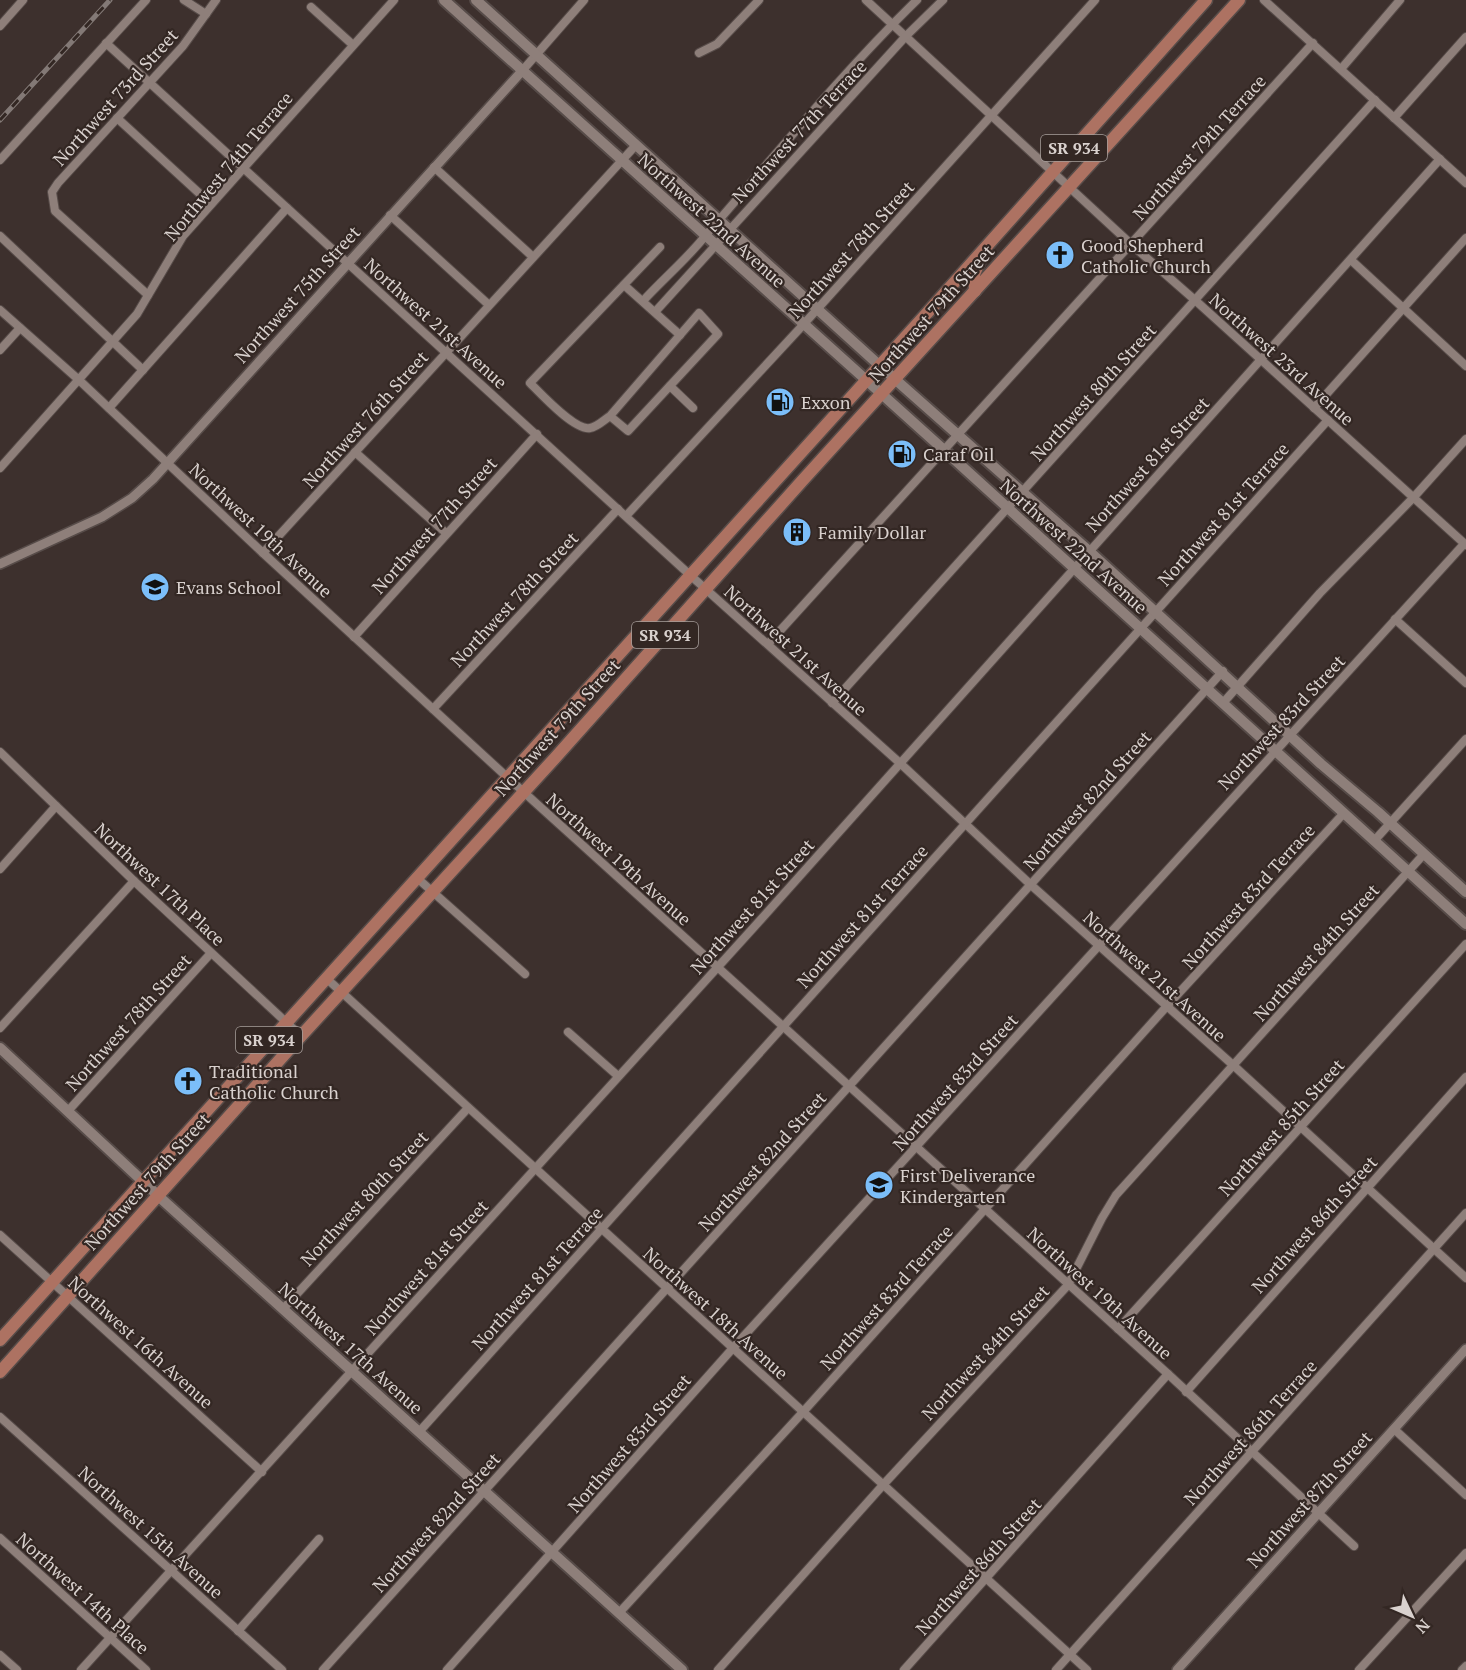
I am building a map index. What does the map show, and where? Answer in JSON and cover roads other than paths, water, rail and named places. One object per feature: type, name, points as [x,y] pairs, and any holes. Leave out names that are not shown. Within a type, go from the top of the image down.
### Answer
[{"type":"main road","name":"Northwest 22nd Avenue","points":[[444,0],[1466,924]]},
{"type":"main road","name":"Northwest 22nd Avenue","points":[[476,0],[1466,892]]},
{"type":"main road","name":"Northwest 79th Street","points":[[0,1340],[787,469],[1206,0]]},
{"type":"main road","name":"Northwest 79th Street","points":[[0,1372],[802,481],[1239,0]]},
{"type":"main road","points":[[1142,73],[1159,88]]},
{"type":"main road","points":[[975,291],[973,282],[976,269],[999,233]]},
{"type":"main road","points":[[787,469],[802,481]]},
{"type":"main road","points":[[589,686],[605,701]]},
{"type":"main road","name":"Northwest 17th Avenue","points":[[0,1048],[158,1196],[682,1670]]},
{"type":"street","points":[[0,26],[22,0]]},
{"type":"street","points":[[0,160],[146,0]]},
{"type":"street","points":[[184,0],[206,14]]},
{"type":"street","name":"Northwest 73rd Street","points":[[148,295],[55,211],[52,192],[183,46],[216,0]]},
{"type":"street","name":"Northwest 74th Terrace","points":[[0,468],[137,314],[183,236],[394,0]]},
{"type":"street","name":"Northwest 75th Street","points":[[0,564],[102,517],[132,498],[168,465],[584,0]]},
{"type":"street","points":[[699,53],[717,44],[759,0]]},
{"type":"street","name":"Northwest 23rd Avenue","points":[[866,0],[1069,187],[1465,544]]},
{"type":"street","name":"Northwest 77th Terrace","points":[[643,302],[705,237],[893,24],[918,0]]},
{"type":"street","name":"Northwest 78th Street","points":[[626,516],[803,325],[1095,0]]},
{"type":"street","points":[[1264,0],[1466,183]]},
{"type":"street","points":[[1341,69],[1400,0]]},
{"type":"street","name":"Northwest 77th Terrace","points":[[655,312],[940,1]]},
{"type":"street","points":[[311,7],[353,45]]},
{"type":"street","points":[[1394,118],[1466,37]]},
{"type":"street","name":"Northwest 21st Avenue","points":[[106,43],[1466,1278]]},
{"type":"street","name":"Northwest 79th Terrace","points":[[768,644],[1313,43]]},
{"type":"street","name":"Northwest 80th Street","points":[[832,704],[1375,100]]},
{"type":"street","points":[[117,118],[211,204]]},
{"type":"street","name":"Northwest 76th Street","points":[[263,554],[592,192],[623,162],[636,145]]},
{"type":"street","name":"Northwest 81st Street","points":[[81,1670],[901,764],[1440,159]]},
{"type":"street","points":[[434,167],[533,257]]},
{"type":"street","points":[[109,408],[287,208]]},
{"type":"street","points":[[390,215],[489,305]]},
{"type":"street","points":[[0,236],[143,370]]},
{"type":"street","points":[[1314,408],[1466,238]]},
{"type":"street","points":[[610,416],[628,431],[718,334],[699,313],[610,416],[598,425],[588,429],[577,426],[530,384],[660,247]]},
{"type":"street","points":[[1351,260],[1466,366]]},
{"type":"street","points":[[624,285],[680,334]]},
{"type":"street","name":"Northwest 19th Avenue","points":[[0,310],[109,408],[263,554],[523,792],[1253,1451],[1354,1546]]},
{"type":"street","points":[[0,350],[20,328]]},
{"type":"street","points":[[670,386],[693,408]]},
{"type":"street","name":"Northwest 81st Terrace","points":[[419,1432],[1328,420]]},
{"type":"street","name":"Northwest 77th Street","points":[[354,637],[537,434]]},
{"type":"street","points":[[1222,703],[1320,593],[1413,498],[1466,439]]},
{"type":"street","points":[[355,452],[446,533]]},
{"type":"street","name":"Northwest 78th Street","points":[[433,709],[618,509]]},
{"type":"street","name":"Northwest 83rd Street","points":[[447,1670],[733,1348],[1465,544]]},
{"type":"street","points":[[1395,619],[1466,682]]},
{"type":"street","name":"Northwest 82nd Street","points":[[322,1670],[1223,671]]},
{"type":"street","points":[[1374,841],[1466,739]]},
{"type":"street","name":"Northwest 17th Place","points":[[0,752],[134,881],[301,1036]]},
{"type":"street","points":[[0,868],[56,806]]},
{"type":"street","name":"Northwest 83rd Terrace","points":[[619,1613],[1344,813]]},
{"type":"street","name":"Northwest 84th Street","points":[[718,1670],[882,1485],[1068,1285],[1116,1195],[1424,854]]},
{"type":"street","points":[[416,877],[525,974]]},
{"type":"street","points":[[0,1028],[134,881]]},
{"type":"street","name":"Northwest 85th Street","points":[[1118,1329],[1466,944]]},
{"type":"street","name":"Northwest 78th Street","points":[[68,1111],[211,953]]},
{"type":"street","name":"Northwest 18th Avenue","points":[[326,978],[1087,1670]]},
{"type":"street","points":[[568,1032],[618,1076]]},
{"type":"street","name":"Northwest 86th Street","points":[[1186,1392],[1466,1077]]},
{"type":"street","name":"Northwest 80th Street","points":[[284,1309],[468,1108]]},
{"type":"street","name":"Northwest 86th Terrace","points":[[1056,1670],[1466,1213]]},
{"type":"street","name":"Northwest 16th Avenue","points":[[0,1235],[262,1472]]},
{"type":"street","name":"Northwest 87th Street","points":[[1177,1670],[1466,1349]]},
{"type":"street","name":"Northwest 86th Street","points":[[904,1670],[1168,1374]]},
{"type":"street","name":"Northwest 15th Avenue","points":[[0,1417],[282,1670]]},
{"type":"street","points":[[1394,1429],[1466,1495]]},
{"type":"street","name":"Northwest 14th Place","points":[[0,1538],[146,1670]]},
{"type":"street","points":[[238,1631],[319,1539]]},
{"type":"street","points":[[1359,1670],[1466,1552]]},
{"type":"street","points":[[0,1655],[17,1670]]},
{"type":"street","points":[[1462,1670],[1466,1666]]},
{"type":"railway","points":[[0,120],[110,0]]},
{"type":"place","name":"Good Shepherd Catholic Church","points":[[1060,255]]},
{"type":"place","name":"Exxon","points":[[780,402]]},
{"type":"place","name":"Caraf Oil","points":[[902,454]]},
{"type":"place","name":"Family Dollar","points":[[797,532]]},
{"type":"place","name":"Evans School","points":[[155,587]]},
{"type":"place","name":"Traditional Catholic Church","points":[[188,1081]]},
{"type":"place","name":"First Deliverance Kindergarten","points":[[879,1185]]}]
